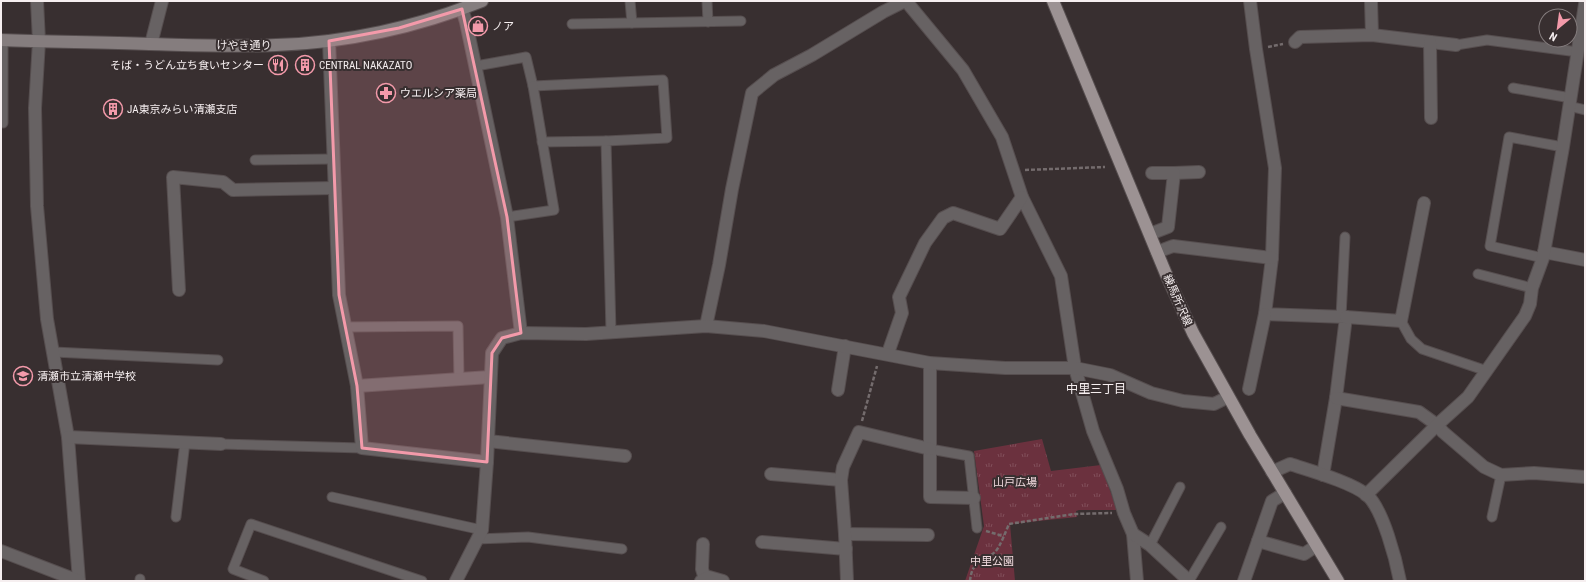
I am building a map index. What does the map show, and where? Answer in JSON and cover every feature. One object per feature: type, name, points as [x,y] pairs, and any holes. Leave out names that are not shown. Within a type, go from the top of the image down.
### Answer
[{"type":"main road","name":"練馬所沢線","points":[[1053,1],[1157,252],[1193,333],[1272,472],[1338,581]]},
{"type":"street","points":[[1,552],[79,581],[68,436],[47,319],[37,206],[35,108],[39,41],[37,1]]},
{"type":"street","points":[[151,44],[162,1]]},
{"type":"street","name":"けやき通り","points":[[2,40],[249,46],[329,41],[399,28],[462,9],[482,1]]},
{"type":"street","points":[[706,326],[752,93],[774,75],[812,55],[905,1],[963,70],[1002,137],[1022,197],[1062,276],[1075,368],[1093,431],[1117,489],[1124,513],[1134,534],[1137,581]]},
{"type":"street","points":[[1249,389],[1265,314],[1272,258],[1274,168],[1250,1]]},
{"type":"street","points":[[1371,1],[1372,35]]},
{"type":"street","points":[[1366,495],[1437,425],[1468,398],[1525,316],[1530,304],[1532,288],[1544,255],[1563,147],[1585,4]]},
{"type":"street","points":[[462,9],[476,66],[507,217],[521,332]]},
{"type":"street","points":[[1295,42],[1300,37],[1372,35],[1456,45]]},
{"type":"street","points":[[329,41],[339,294],[357,386],[362,448],[487,462]]},
{"type":"street","points":[[1430,42],[1431,118]]},
{"type":"street","points":[[1152,173],[1199,172]]},
{"type":"street","points":[[1150,234],[1168,227],[1174,173]]},
{"type":"street","points":[[179,290],[173,178],[223,182],[233,190],[334,188]]},
{"type":"street","points":[[884,353],[902,313],[899,297],[925,243],[943,218],[953,213],[1000,230],[1022,197]]},
{"type":"street","points":[[1265,314],[1402,321],[1424,203]]},
{"type":"street","points":[[1157,252],[1173,246],[1272,258]]},
{"type":"street","points":[[1544,255],[1585,260]]},
{"type":"street","points":[[1323,475],[1336,398],[1344,317]]},
{"type":"street","points":[[456,581],[479,534],[487,462],[492,353],[502,338],[521,332],[586,334],[706,326],[764,331],[930,362],[1005,368],[1075,368],[1110,375],[1151,393],[1183,401],[1214,404],[1228,396]]},
{"type":"street","points":[[838,390],[845,346]]},
{"type":"street","points":[[930,362],[930,497],[974,498]]},
{"type":"street","points":[[357,386],[490,376]]},
{"type":"street","points":[[1336,398],[1419,412],[1437,425],[1443,432],[1484,467],[1501,475],[1534,473],[1585,477]]},
{"type":"street","points":[[846,581],[846,549],[841,480],[843,468],[859,432],[930,449]]},
{"type":"street","points":[[68,436],[221,444]]},
{"type":"street","points":[[488,441],[625,456]]},
{"type":"street","points":[[1272,472],[1290,464],[1344,483],[1366,495],[1374,502],[1394,550],[1400,581]]},
{"type":"street","points":[[771,474],[841,480]]},
{"type":"street","points":[[1244,581],[1272,501],[1285,494]]},
{"type":"street","points":[[845,534],[928,535]]},
{"type":"street","points":[[1134,534],[1150,545],[1189,581]]},
{"type":"street","points":[[1258,541],[1304,554],[1316,546]]},
{"type":"street","points":[[762,542],[846,549]]},
{"type":"street","points":[[703,544],[703,580],[709,577],[724,581]]},
{"type":"lane","points":[[630,1],[632,23]]},
{"type":"lane","points":[[707,1],[708,22]]},
{"type":"lane","points":[[572,24],[741,21]]},
{"type":"lane","points":[[2,40],[2,122]]},
{"type":"lane","points":[[1456,45],[1486,40],[1578,52]]},
{"type":"lane","points":[[476,66],[526,57],[533,86],[554,210],[507,217]]},
{"type":"lane","points":[[533,86],[663,80],[667,138],[542,142]]},
{"type":"lane","points":[[1513,88],[1570,102],[1585,110]]},
{"type":"lane","points":[[1544,255],[1490,246],[1509,137],[1563,147]]},
{"type":"lane","points":[[606,141],[611,332]]},
{"type":"lane","points":[[255,160],[333,159]]},
{"type":"lane","points":[[1344,317],[1345,237]]},
{"type":"lane","points":[[1478,274],[1532,288]]},
{"type":"lane","points":[[1402,321],[1411,339],[1422,349],[1487,371]]},
{"type":"lane","points":[[346,327],[458,326],[459,379]]},
{"type":"lane","points":[[54,352],[218,360]]},
{"type":"lane","points":[[176,517],[185,442]]},
{"type":"lane","points":[[221,444],[362,448]]},
{"type":"lane","points":[[930,449],[969,456],[977,528]]},
{"type":"lane","points":[[1492,517],[1501,475]]},
{"type":"lane","points":[[1150,545],[1180,487]]},
{"type":"lane","points":[[332,497],[479,534],[528,537],[622,549]]},
{"type":"lane","points":[[264,581],[233,569],[251,524],[422,581]]},
{"type":"lane","points":[[1189,581],[1220,527]]},
{"type":"path","points":[[1256,49],[1295,42]]},
{"type":"path","points":[[1013,170],[1105,167]]},
{"type":"path","points":[[859,432],[884,353]]},
{"type":"path","points":[[970,581],[971,572],[975,565],[995,551],[1009,524],[1074,514],[1124,513]]},
{"type":"path","points":[[977,528],[1004,536]]},
{"type":"highlighted area","points":[[462,9],[507,217],[521,333],[502,338],[492,353],[487,462],[362,448],[357,386],[339,295],[329,41],[399,28]]},
{"type":"green space","name":"山戸広場","points":[[1042,439],[1051,471],[1101,465],[1117,510],[1079,510],[1076,511],[1077,517],[1010,524],[1015,581],[965,581],[984,526],[974,451]]},
{"type":"place","name":"ノア","points":[[478,26]]},
{"type":"place","name":"そば・うどん立ち食いセンター","points":[[278,65]]},
{"type":"place","name":"CENTRAL NAKAZATO","points":[[305,65]]},
{"type":"place","name":"ウエルシア薬局","points":[[386,93]]},
{"type":"place","name":"JA東京みらい清瀬支店","points":[[113,109]]},
{"type":"place","name":"清瀬市立清瀬中学校","points":[[23,376]]},
{"type":"district","name":"中里三丁目","points":[[1096,389]]},
{"type":"park label","name":"中里公園","points":[[992,561]]}]
